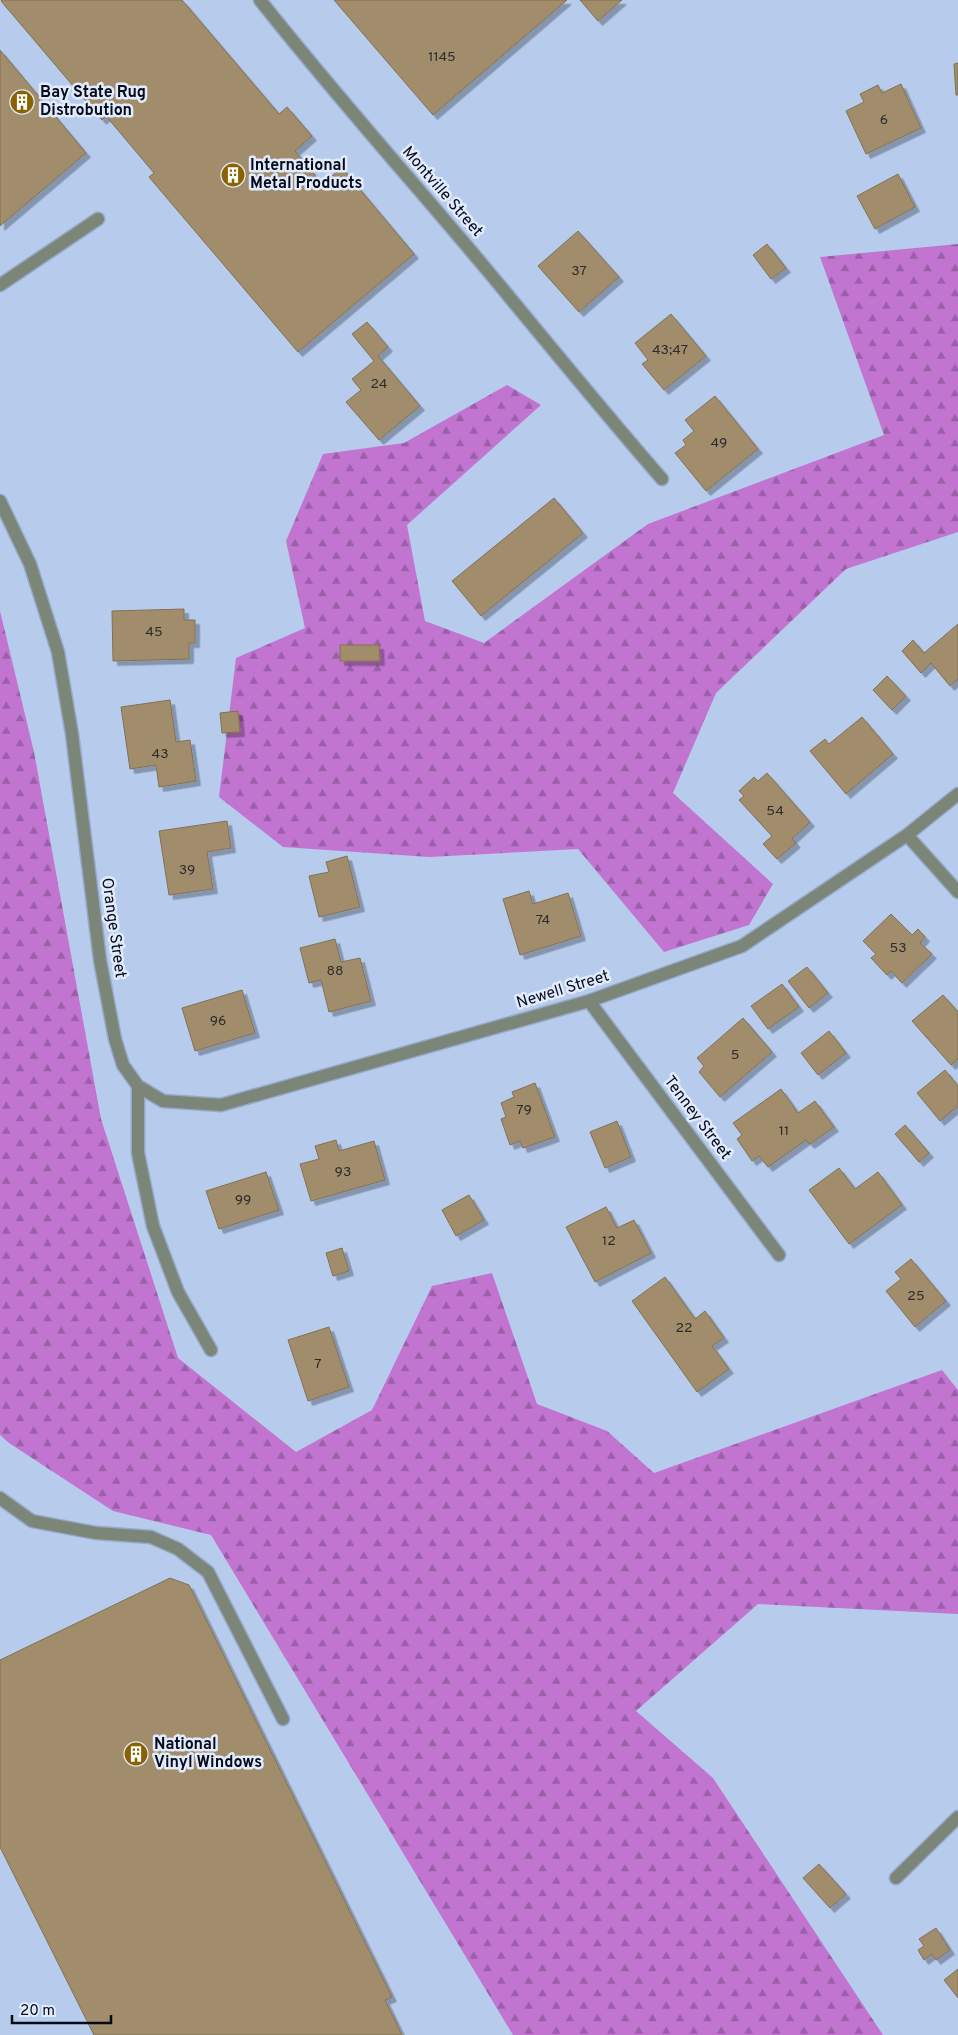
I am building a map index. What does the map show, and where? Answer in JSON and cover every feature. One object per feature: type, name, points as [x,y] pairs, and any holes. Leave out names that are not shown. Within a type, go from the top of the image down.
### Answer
[{"type":"street","name":"Montville Street","points":[[260,0],[318,73],[482,264],[598,406],[662,479]]},
{"type":"street","points":[[0,285],[98,219]]},
{"type":"street","name":"Orange Street","points":[[0,501],[30,564],[58,652],[72,734],[101,969],[120,1056],[123,1065],[138,1086]]},
{"type":"street","name":"Newell Street","points":[[138,1086],[163,1101],[221,1105],[589,1001],[742,946],[907,835],[958,794]]},
{"type":"street","points":[[907,835],[958,892]]},
{"type":"street","name":"Tenney Street","points":[[589,1001],[779,1255]]},
{"type":"street","points":[[138,1086],[138,1153],[154,1226],[178,1292],[211,1350]]},
{"type":"street","points":[[0,1498],[32,1521],[96,1533],[151,1537],[178,1549],[208,1572],[283,1719]]},
{"type":"street","points":[[896,1878],[958,1817]]},
{"type":"green space","points":[[958,244],[958,532],[846,569],[716,693],[673,793],[773,884],[749,925],[664,952],[578,849],[429,857],[283,847],[219,797],[236,658],[305,628],[286,541],[323,454],[404,443],[507,385],[541,405],[407,525],[425,621],[484,643],[648,524],[884,435],[820,257]]},
{"type":"green space","points":[[0,611],[34,752],[101,1119],[178,1358],[296,1452],[372,1410],[432,1286],[492,1273],[537,1404],[607,1431],[654,1473],[942,1370],[958,1390],[958,1614],[758,1604],[636,1711],[713,1778],[883,2035],[513,2035],[211,1535],[113,1511],[9,1443],[0,1435]]},
{"type":"building","name":"International Metal Products","points":[[2,0],[182,0],[279,114],[287,107],[312,136],[295,151],[322,184],[342,168],[414,254],[298,352],[149,177],[154,173],[106,116],[102,120]]},
{"type":"building","points":[[334,0],[567,0],[433,115]]},
{"type":"building","points":[[580,0],[622,0],[598,21]]},
{"type":"building","name":"Bay State Rug Distrobution","points":[[0,50],[86,153],[0,226]]},
{"type":"building","points":[[958,63],[958,95],[956,95],[954,64]]},
{"type":"building","points":[[901,84],[921,128],[866,154],[846,111],[864,102],[860,94],[878,85],[882,93]]},
{"type":"building","points":[[898,174],[915,207],[875,229],[857,196]]},
{"type":"building","points":[[578,231],[619,277],[579,312],[538,266]]},
{"type":"building","points":[[767,244],[786,268],[771,279],[753,255]]},
{"type":"building","points":[[671,314],[706,356],[664,390],[642,364],[648,360],[635,343]]},
{"type":"building","points":[[367,322],[388,347],[378,356],[420,406],[379,440],[346,402],[361,390],[352,379],[374,361],[352,334]]},
{"type":"building","points":[[715,396],[758,449],[706,491],[675,453],[686,445],[683,440],[694,431],[685,420]]},
{"type":"building","points":[[554,498],[583,533],[481,616],[452,581]]},
{"type":"building","points":[[184,609],[184,620],[195,620],[195,643],[189,643],[189,659],[113,661],[112,611]]},
{"type":"building","points":[[958,624],[958,679],[950,686],[931,663],[921,673],[902,651],[913,640],[924,653]]},
{"type":"building","points":[[340,645],[379,645],[380,661],[340,661]]},
{"type":"building","points":[[887,676],[906,696],[892,710],[873,690]]},
{"type":"building","points":[[170,700],[176,742],[190,740],[196,781],[159,787],[156,765],[130,769],[121,707]]},
{"type":"building","points":[[238,711],[240,732],[222,733],[220,713]]},
{"type":"building","points":[[862,717],[893,754],[846,794],[810,751],[825,739],[829,744]]},
{"type":"building","points":[[767,773],[810,822],[792,839],[796,843],[777,859],[763,844],[772,836],[739,800],[744,796],[739,791],[754,777],[758,781]]},
{"type":"building","points":[[227,821],[231,848],[207,852],[213,889],[169,895],[159,831]]},
{"type":"building","points":[[347,856],[360,907],[319,917],[309,876],[329,872],[326,862]]},
{"type":"building","points":[[529,891],[533,904],[568,893],[581,936],[520,955],[503,899]]},
{"type":"building","points":[[891,914],[912,935],[918,929],[925,937],[920,943],[932,954],[902,983],[891,971],[887,975],[871,958],[876,954],[863,941]]},
{"type":"building","points":[[335,939],[341,962],[360,958],[371,1001],[329,1012],[321,980],[309,983],[300,948]]},
{"type":"building","points":[[807,967],[828,993],[809,1008],[788,981]]},
{"type":"building","points":[[782,984],[799,1007],[768,1029],[751,1006]]},
{"type":"building","points":[[242,990],[255,1033],[195,1051],[182,1008]]},
{"type":"building","points":[[943,995],[958,1012],[958,1059],[951,1065],[912,1021]]},
{"type":"building","points":[[743,1018],[772,1052],[720,1097],[699,1072],[704,1066],[697,1058]]},
{"type":"building","points":[[829,1031],[846,1053],[818,1075],[801,1053]]},
{"type":"building","points":[[945,1070],[958,1086],[958,1106],[940,1121],[917,1093]]},
{"type":"building","points":[[535,1083],[555,1137],[523,1148],[520,1141],[510,1145],[501,1119],[506,1117],[501,1103],[514,1097],[512,1092]]},
{"type":"building","points":[[781,1089],[798,1113],[815,1101],[834,1127],[810,1144],[806,1140],[768,1167],[759,1156],[752,1161],[737,1139],[742,1135],[733,1123]]},
{"type":"building","points":[[617,1121],[631,1157],[605,1168],[590,1132]]},
{"type":"building","points":[[905,1125],[929,1153],[919,1162],[895,1134]]},
{"type":"building","points":[[336,1140],[339,1151],[374,1141],[385,1180],[311,1201],[300,1164],[319,1159],[315,1146]]},
{"type":"building","points":[[839,1168],[855,1189],[878,1172],[902,1205],[849,1244],[809,1190]]},
{"type":"building","points":[[266,1172],[279,1210],[219,1229],[206,1191]]},
{"type":"building","points":[[469,1195],[484,1220],[456,1236],[442,1210]]},
{"type":"building","points":[[606,1207],[617,1228],[634,1220],[651,1253],[595,1282],[566,1227]]},
{"type":"building","points":[[342,1248],[349,1271],[333,1276],[326,1253]]},
{"type":"building","points":[[911,1259],[946,1301],[915,1327],[886,1291],[901,1279],[895,1272]]},
{"type":"building","points":[[665,1277],[695,1319],[705,1311],[724,1338],[712,1346],[729,1369],[697,1392],[632,1301]]},
{"type":"building","points":[[329,1327],[349,1387],[308,1401],[288,1340]]},
{"type":"building","name":"National Vinyl Windows","points":[[170,1578],[189,1585],[392,1997],[385,2000],[402,2035],[94,2035],[0,1847],[0,1660]]},
{"type":"building","points":[[819,1864],[846,1894],[830,1908],[803,1878]]},
{"type":"building","points":[[936,1928],[950,1950],[936,1960],[932,1954],[924,1960],[918,1950],[924,1946],[919,1939]]},
{"type":"building","points":[[958,1969],[958,1998],[944,1980]]},
{"type":"place","name":"Bay State Rug Distrobution","points":[[22,102]]},
{"type":"place","name":"International Metal Products","points":[[233,175]]},
{"type":"place","name":"National Vinyl Windows","points":[[136,1754]]}]
